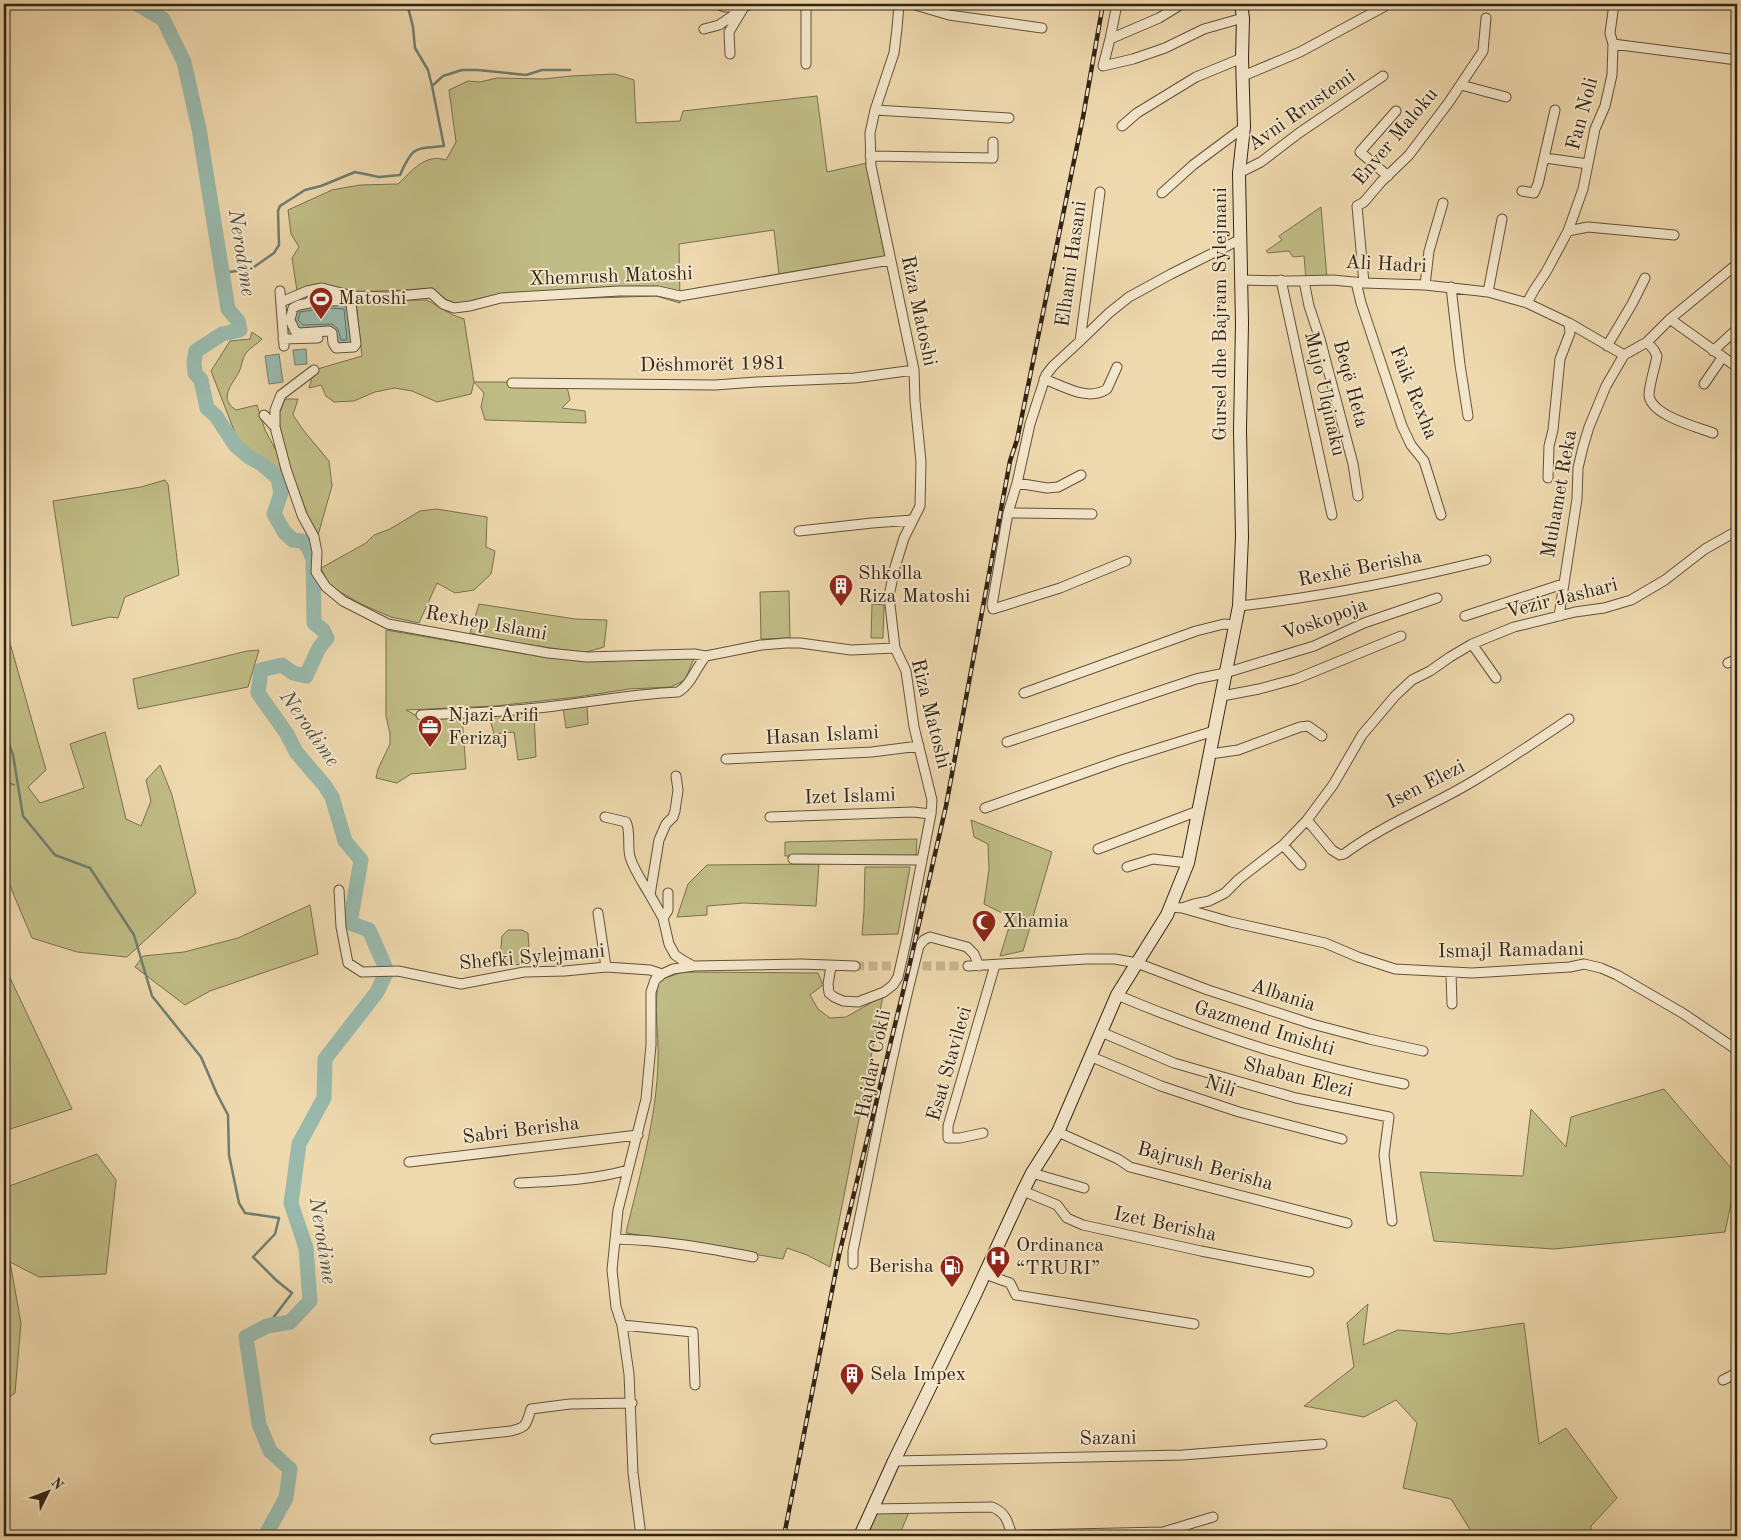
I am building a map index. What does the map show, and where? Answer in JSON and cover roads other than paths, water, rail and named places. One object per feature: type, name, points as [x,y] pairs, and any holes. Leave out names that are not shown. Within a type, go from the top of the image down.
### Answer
[{"type":"street","points":[[717,4],[726,7],[747,6]]},
{"type":"street","points":[[806,4],[806,64]]},
{"type":"street","name":"Riza Matoshi","points":[[831,967],[828,984],[829,993],[834,998],[842,1001],[858,1002],[884,992],[893,985],[898,977],[931,814],[932,800],[914,726],[906,671],[895,648],[889,596],[902,545],[920,506],[921,462],[914,370],[870,166],[870,133],[874,110],[894,54],[899,4]]},
{"type":"street","points":[[912,4],[949,15],[1042,28]]},
{"type":"street","points":[[1117,4],[1103,66],[1165,48],[1244,8]]},
{"type":"street","points":[[1110,39],[1160,18],[1182,4]]},
{"type":"street","points":[[1243,76],[1300,52],[1389,4]]},
{"type":"street","name":"Fan Noli","points":[[1527,303],[1568,231],[1583,189],[1595,129],[1605,106],[1612,75],[1614,44],[1610,33],[1614,4]]},
{"type":"street","points":[[704,28],[719,26],[747,6]]},
{"type":"street","points":[[730,54],[729,32],[747,6]]},
{"type":"street","name":"Gursel dhe Bajram Sylejmani","points":[[860,1536],[1032,1173],[1058,1132],[1092,1057],[1117,995],[1176,908],[1188,863],[1240,606],[1242,537],[1240,430],[1242,239],[1239,173],[1244,127],[1242,58],[1244,8]]},
{"type":"street","name":"Enver Maloku","points":[[1360,282],[1357,206],[1364,202],[1410,155],[1461,85],[1483,51],[1486,18]]},
{"type":"street","points":[[1614,44],[1737,60]]},
{"type":"street","points":[[1122,126],[1142,109],[1196,77],[1242,58]]},
{"type":"street","name":"Avni Rrustemi","points":[[1239,173],[1262,162],[1299,133],[1383,76]]},
{"type":"street","points":[[1461,85],[1506,97]]},
{"type":"street","points":[[874,110],[1009,118]]},
{"type":"street","points":[[1522,191],[1534,193],[1545,158],[1555,110]]},
{"type":"street","points":[[1388,176],[1360,152],[1396,111]]},
{"type":"street","points":[[1162,193],[1193,164],[1244,127]]},
{"type":"street","points":[[870,156],[992,158],[993,142]]},
{"type":"street","points":[[1545,158],[1588,164]]},
{"type":"street","name":"Elhami Hasani","points":[[1080,341],[1100,192]]},
{"type":"street","points":[[1425,285],[1428,252],[1443,203]]},
{"type":"street","points":[[1488,292],[1502,219]]},
{"type":"street","points":[[1568,231],[1588,227],[1674,235]]},
{"type":"street","name":"Elhami Hasani","points":[[1126,561],[1060,588],[993,609],[992,605],[1008,513],[1030,424],[1044,379],[1053,366],[1109,313],[1129,297],[1242,239]]},
{"type":"street","name":"Xhemrush Matoshi","points":[[281,302],[307,291],[322,288],[353,296],[387,297],[431,293],[443,304],[454,308],[501,298],[609,292],[658,291],[680,296],[890,260]]},
{"type":"street","points":[[1624,356],[1647,342],[1670,319],[1737,264]]},
{"type":"street","points":[[1607,346],[1645,278]]},
{"type":"street","name":"Ali Hadri","points":[[1241,280],[1333,280],[1451,287],[1488,292],[1527,303],[1569,323],[1624,356]]},
{"type":"street","name":"Mujo Ulqinaku","points":[[1281,280],[1332,515]]},
{"type":"street","name":"Beqë Heta","points":[[1304,281],[1309,306],[1320,339],[1354,464],[1358,496]]},
{"type":"street","name":"Faik Rexha","points":[[1360,282],[1361,303],[1402,426],[1411,445],[1424,461],[1441,515]]},
{"type":"street","points":[[1451,287],[1468,416]]},
{"type":"street","points":[[280,291],[286,319],[283,343],[318,337],[330,331],[336,348],[354,347],[356,344],[350,303],[345,300],[333,301],[325,293],[315,294],[309,303],[295,306],[286,319]]},
{"type":"street","points":[[286,319],[297,332],[318,337]]},
{"type":"street","points":[[1670,319],[1737,367]]},
{"type":"street","points":[[1548,478],[1549,446],[1553,430],[1560,358],[1570,333],[1569,323]]},
{"type":"street","points":[[1713,351],[1737,329]]},
{"type":"street","points":[[1647,342],[1657,356],[1649,396],[1652,403],[1672,418],[1712,433]]},
{"type":"street","name":"Muhamet Reka","points":[[1559,616],[1577,499],[1578,468],[1588,426],[1606,386],[1624,356]]},
{"type":"street","points":[[1704,384],[1722,358]]},
{"type":"street","points":[[1044,379],[1085,394],[1097,394],[1107,389],[1117,367]]},
{"type":"street","name":"Rexhep Islami","points":[[314,370],[281,396],[275,410],[275,427],[286,469],[302,515],[314,537],[317,552],[316,572],[326,587],[342,601],[388,624],[533,651],[587,656],[694,654],[706,656],[761,645],[786,643],[851,650],[895,648]]},
{"type":"street","name":"Dëshmorët 1981","points":[[512,383],[715,385],[855,378],[914,370]]},
{"type":"street","points":[[264,416],[275,427]]},
{"type":"street","points":[[1017,482],[1047,488],[1058,487],[1081,475]]},
{"type":"street","points":[[1008,513],[1092,514]]},
{"type":"street","points":[[799,531],[913,520]]},
{"type":"street","name":"Vezir Jashari","points":[[1176,908],[1209,901],[1225,893],[1283,845],[1307,820],[1333,785],[1362,735],[1395,696],[1412,680],[1430,671],[1472,644],[1514,626],[1604,608],[1631,600],[1665,580],[1705,550],[1736,535]]},
{"type":"street","name":"Rexhë Berisha","points":[[1240,606],[1282,602],[1408,579],[1486,560]]},
{"type":"street","points":[[1465,616],[1563,584]]},
{"type":"street","name":"Voskopoja","points":[[1225,673],[1314,646],[1364,623],[1437,598]]},
{"type":"street","points":[[1024,693],[1196,631],[1224,624],[1235,624]]},
{"type":"street","points":[[1222,696],[1259,690],[1296,679],[1401,636]]},
{"type":"street","points":[[1472,644],[1496,678]]},
{"type":"street","points":[[421,715],[495,712],[626,696],[678,692],[685,688],[706,656]]},
{"type":"street","points":[[1007,742],[1060,726],[1111,706],[1196,679],[1225,673]]},
{"type":"street","name":"Isen Elezi","points":[[1307,820],[1332,850],[1340,855],[1344,854],[1389,824],[1474,781],[1569,719]]},
{"type":"street","points":[[1210,754],[1238,750],[1300,727],[1308,726],[1322,736]]},
{"type":"street","points":[[985,808],[1121,760],[1214,731]]},
{"type":"street","name":"Hasan Islami","points":[[726,759],[872,752],[919,746]]},
{"type":"street","points":[[650,895],[659,840],[666,824],[673,817],[675,811],[678,790],[676,776]]},
{"type":"street","points":[[1098,849],[1198,811]]},
{"type":"street","name":"Izet Islami","points":[[770,817],[913,812],[931,814]]},
{"type":"street","points":[[605,817],[626,822],[628,826],[630,856],[635,869],[663,918],[669,944],[675,955],[694,966]]},
{"type":"street","points":[[1283,845],[1301,865]]},
{"type":"street","points":[[793,858],[921,860]]},
{"type":"street","points":[[1127,867],[1153,860],[1188,863]]},
{"type":"street","name":"Shefki Sylejmani","points":[[339,890],[341,927],[348,963],[362,972],[398,971],[461,984],[524,972],[606,967],[650,970],[662,974]]},
{"type":"street","points":[[663,918],[668,910],[668,893]]},
{"type":"street","name":"Ismajl Ramadani","points":[[1176,908],[1326,943],[1358,957],[1395,969],[1472,973],[1570,967],[1584,964],[1601,968],[1636,985],[1684,1014],[1737,1050]]},
{"type":"street","points":[[598,913],[606,967]]},
{"type":"street","name":"Hajdar Cokli","points":[[853,1264],[853,1251],[886,1087],[920,946],[924,940],[930,937],[966,947],[974,954],[979,966]]},
{"type":"street","points":[[673,951],[673,969]]},
{"type":"street","name":"Albania","points":[[968,966],[1086,959],[1115,959],[1137,963],[1208,990],[1312,1024],[1368,1039],[1423,1050]]},
{"type":"street","points":[[641,1536],[633,1473],[630,1374],[622,1325],[616,1307],[612,1270],[618,1210],[646,1099],[651,1045],[652,992],[655,980],[673,969],[694,966],[801,964],[831,967],[855,966]]},
{"type":"street","name":"Esat Stavileci","points":[[983,1133],[960,1138],[948,1138],[948,1126],[995,965]]},
{"type":"street","points":[[1451,973],[1452,1004]]},
{"type":"street","name":"Gazmend Imishti","points":[[1117,995],[1188,1024],[1308,1063],[1404,1084]]},
{"type":"street","name":"Shaban Elezi","points":[[1101,1032],[1174,1063],[1296,1098],[1389,1116],[1384,1155],[1392,1221]]},
{"type":"street","name":"Nili","points":[[1092,1057],[1161,1086],[1230,1109],[1342,1138]]},
{"type":"street","name":"Bajrush Berisha","points":[[1058,1132],[1130,1167],[1347,1223]]},
{"type":"street","name":"Sabri Berisha","points":[[409,1162],[638,1135]]},
{"type":"street","points":[[519,1183],[609,1176],[628,1170]]},
{"type":"street","points":[[1032,1173],[1084,1188]]},
{"type":"street","name":"Izet Berisha","points":[[1024,1191],[1057,1206],[1067,1218],[1083,1225],[1308,1272]]},
{"type":"street","points":[[615,1238],[654,1240],[700,1246],[753,1257]]},
{"type":"street","points":[[985,1274],[1010,1283],[1016,1295],[1194,1324]]},
{"type":"street","points":[[622,1325],[693,1332],[695,1385]]},
{"type":"street","points":[[1722,1380],[1737,1373]]},
{"type":"street","points":[[435,1439],[523,1428],[529,1421],[531,1409],[570,1404],[632,1403]]},
{"type":"street","name":"Sazani","points":[[894,1461],[1183,1455],[1322,1444]]},
{"type":"street","points":[[872,1509],[992,1507],[1005,1515],[1012,1536],[1026,1534],[1162,1532],[1214,1517]]},
{"type":"water","name":"Matoshi","points":[[318,296],[349,305],[354,343],[341,346],[336,343],[335,333],[298,331],[292,317],[295,309]]},
{"type":"water","name":"Matoshi","points":[[306,349],[307,364],[295,365],[293,350]]},
{"type":"water","points":[[279,354],[283,382],[269,384],[265,356]]},
{"type":"waterway","name":"Nerodime","points":[[137,4],[163,19],[184,62],[199,129],[228,309],[238,321],[240,330],[222,334],[196,351],[195,373],[201,380],[207,408],[216,416],[235,445],[278,478],[281,493],[274,514],[285,533],[293,540],[302,541],[308,547],[313,559],[314,623],[323,630],[327,638],[319,648],[306,676],[293,673],[282,665],[261,670],[258,693],[287,734],[296,752],[332,797],[345,841],[361,860],[350,923],[369,930],[387,971],[377,992],[325,1059],[324,1098],[299,1144],[291,1203],[306,1248],[310,1301],[290,1322],[267,1326],[246,1337],[259,1424],[270,1451],[290,1469],[286,1498],[265,1536]]},
{"type":"waterway","points":[[409,4],[415,48],[428,70],[432,86]]},
{"type":"waterway","points":[[222,273],[251,269],[274,253],[279,245],[278,211],[280,206],[305,190],[321,186],[355,172],[379,177],[400,175],[408,159],[416,151],[444,146],[432,86],[443,76],[462,70],[526,75],[542,70],[570,70]]},
{"type":"waterway","points":[[4,732],[13,755],[23,816],[55,855],[90,868],[134,935],[152,996],[201,1057],[228,1115],[229,1155],[239,1203],[245,1213],[279,1218],[275,1234],[253,1257],[292,1293],[267,1326]]},
{"type":"tunnel","points":[[855,966],[968,966]]},
{"type":"railway","points":[[784,1536],[839,1255],[946,806],[1010,461],[1017,440],[1083,117],[1103,4]]},
{"type":"place","name":"Matoshi","points":[[321,320]]},
{"type":"place","name":"Shkolla Riza Matoshi","points":[[841,607]]},
{"type":"place","name":"Njazi Arifi Ferizaj","points":[[430,748]]},
{"type":"place","name":"Xhamia","points":[[984,943]]},
{"type":"place","name":"Ordinanca “TRURI”","points":[[998,1279]]},
{"type":"place","name":"Berisha","points":[[952,1288]]},
{"type":"place","name":"Sela Impex","points":[[852,1396]]}]
